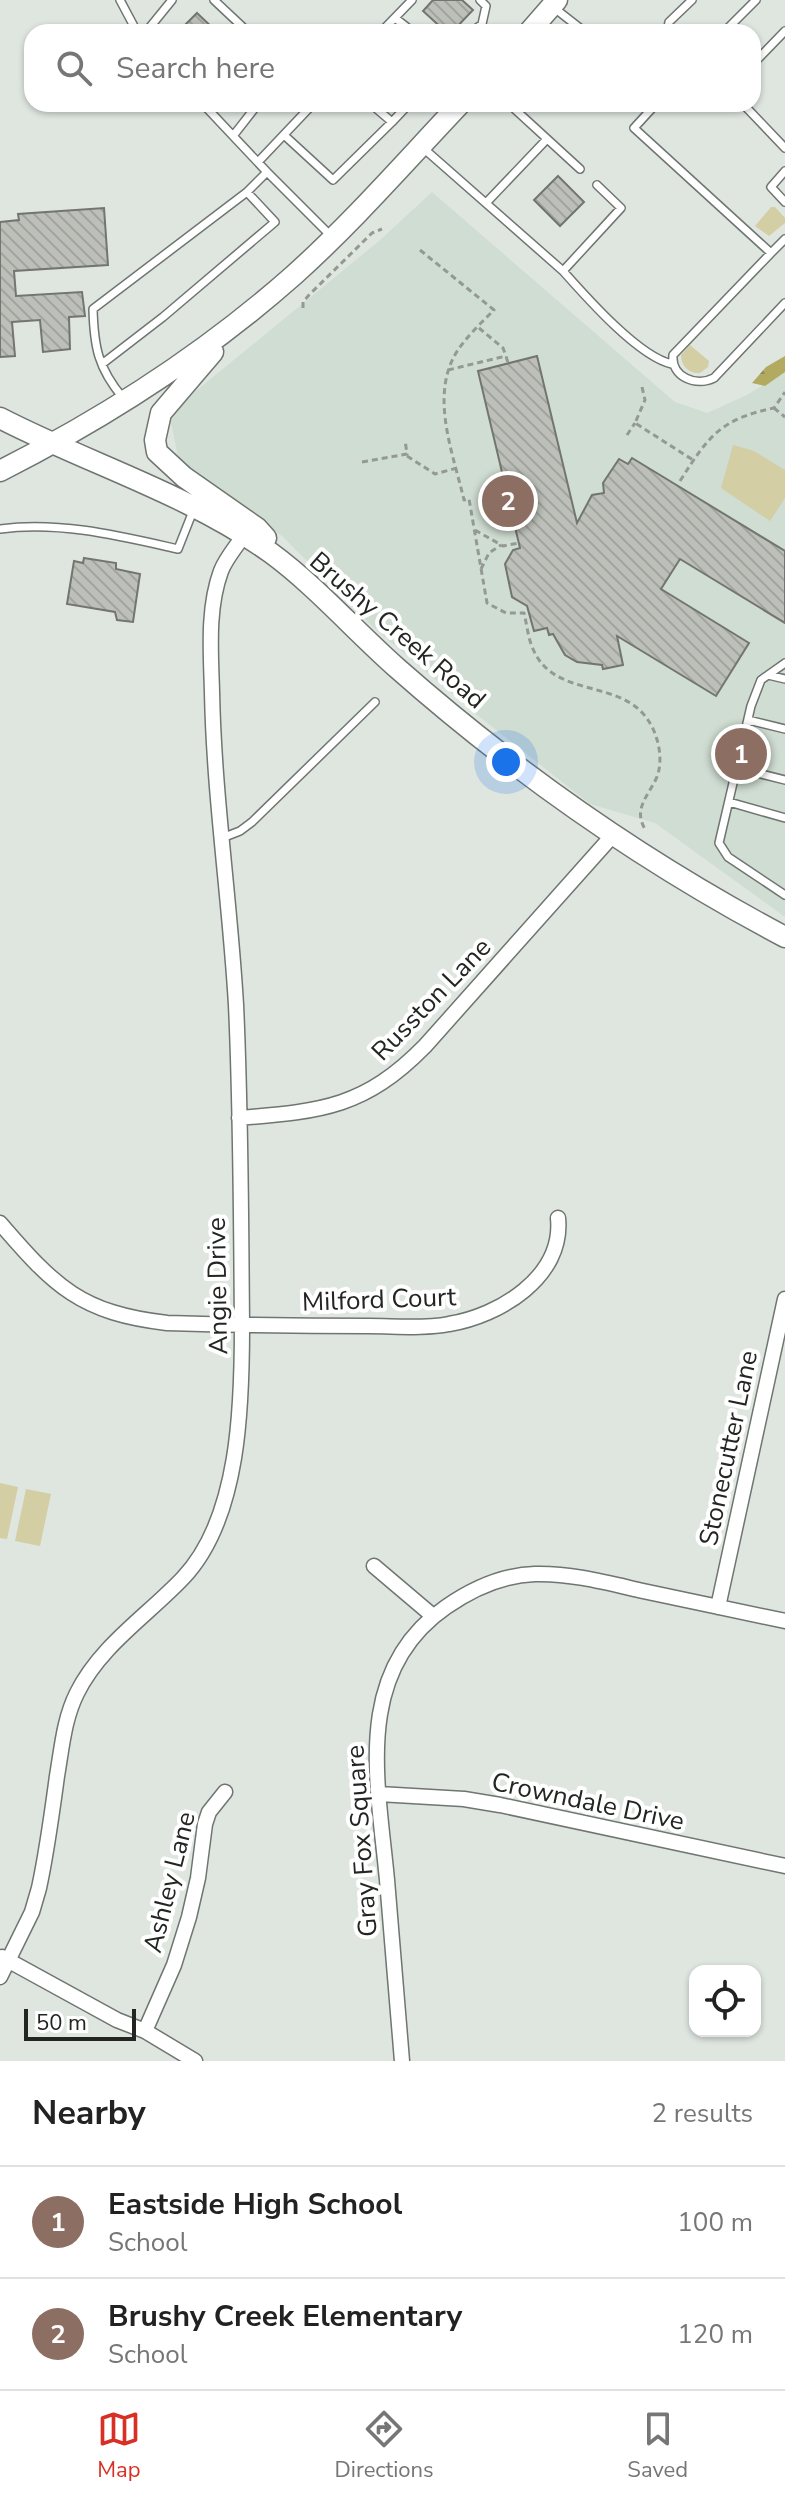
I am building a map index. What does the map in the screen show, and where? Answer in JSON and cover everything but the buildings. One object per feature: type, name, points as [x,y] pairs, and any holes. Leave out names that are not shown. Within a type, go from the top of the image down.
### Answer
[{"type":"main road","points":[[535,24],[551,2]]},
{"type":"main road","points":[[0,471],[52,445],[185,362],[243,318],[297,272],[452,112]]},
{"type":"main road","points":[[243,318],[161,413],[156,425],[157,452],[184,477],[257,528],[323,600]]},
{"type":"main road","name":"Brushy Creek Road","points":[[0,418],[52,445],[194,507],[244,535],[273,555],[397,668],[519,769],[613,835],[735,911],[785,937]]},
{"type":"street","name":"Angie Drive","points":[[0,1977],[4,1959],[32,1912],[39,1888],[64,1734],[78,1690],[113,1646],[185,1576],[206,1546],[226,1489],[238,1429],[242,1325],[239,1118],[235,1002],[213,737],[212,621],[221,572],[244,535]]},
{"type":"street","name":"Russton Lane","points":[[239,1118],[329,1108],[364,1094],[394,1074],[425,1046],[613,835]]},
{"type":"street","name":"Milford Court","points":[[0,1223],[49,1278],[66,1291],[93,1307],[144,1320],[242,1325],[442,1325],[474,1318],[510,1301],[531,1284],[552,1251],[558,1218]]},
{"type":"street","name":"Stonecutter Lane","points":[[718,1607],[785,1299]]},
{"type":"street","points":[[374,1566],[433,1616]]},
{"type":"street","name":"Gray Fox Square","points":[[402,2061],[376,1747],[384,1692],[403,1649],[433,1616],[473,1590],[506,1578],[534,1574],[608,1583],[785,1621]]},
{"type":"street","name":"Ashley Lane","points":[[145,2031],[174,1965],[189,1917],[209,1812],[225,1792]]},
{"type":"street","name":"Crowndale Drive","points":[[379,1794],[464,1799],[500,1805],[785,1866]]},
{"type":"street","points":[[4,1959],[117,2020],[145,2031],[195,2061]]},
{"type":"lane","points":[[120,0],[133,24]]},
{"type":"lane","points":[[152,24],[172,0]]},
{"type":"lane","points":[[214,0],[240,24]]},
{"type":"lane","points":[[389,24],[412,0]]},
{"type":"lane","points":[[480,0],[486,6],[482,24]]},
{"type":"lane","points":[[669,24],[692,0]]},
{"type":"lane","points":[[732,24],[756,0]]},
{"type":"lane","points":[[551,2],[576,24]]},
{"type":"lane","points":[[395,18],[403,24]]},
{"type":"lane","points":[[761,56],[785,31]]},
{"type":"lane","points":[[210,112],[332,237]]},
{"type":"lane","points":[[233,136],[252,112]]},
{"type":"lane","points":[[258,162],[306,112]]},
{"type":"lane","points":[[380,112],[392,122]]},
{"type":"lane","points":[[284,135],[333,180],[401,112]]},
{"type":"lane","points":[[518,112],[580,169]]},
{"type":"lane","points":[[649,112],[634,128],[771,253]]},
{"type":"lane","points":[[751,112],[785,148]]},
{"type":"lane","points":[[486,203],[547,139]]},
{"type":"lane","points":[[420,146],[563,271],[592,303],[647,352],[672,364],[690,381],[704,383],[714,378],[785,303]]},
{"type":"lane","points":[[785,171],[771,187],[785,202]]},
{"type":"lane","points":[[124,400],[110,383],[94,346],[93,309],[247,192],[267,172]]},
{"type":"lane","points":[[563,271],[621,208],[597,185]]},
{"type":"lane","points":[[102,364],[275,222],[247,192]]},
{"type":"lane","points":[[672,364],[673,355],[785,239]]},
{"type":"lane","points":[[0,529],[36,525],[99,533],[178,549],[194,507]]},
{"type":"lane","points":[[785,663],[761,680],[748,720],[719,843],[728,857],[785,895]]},
{"type":"lane","points":[[768,675],[785,679]]},
{"type":"lane","points":[[220,838],[240,831],[252,822],[375,702]]},
{"type":"lane","points":[[748,720],[785,729]]},
{"type":"lane","points":[[737,768],[785,780]]},
{"type":"lane","points":[[729,802],[785,818]]},
{"type":"path","points":[[303,308],[303,302],[309,295],[372,233],[382,229]]},
{"type":"path","points":[[420,250],[494,310],[458,349],[448,370],[444,407],[464,500],[469,499],[487,603],[506,613],[533,612]]},
{"type":"path","points":[[478,327],[503,348],[508,363]]},
{"type":"path","points":[[448,370],[506,356]]},
{"type":"path","points":[[627,435],[645,400],[642,387]]},
{"type":"path","points":[[680,481],[720,428],[747,414],[774,408],[785,392]]},
{"type":"path","points":[[774,408],[785,417]]},
{"type":"path","points":[[635,423],[693,460]]},
{"type":"path","points":[[405,440],[405,455]]},
{"type":"path","points":[[362,462],[405,455],[435,474],[457,468]]},
{"type":"path","points":[[474,530],[501,545]]},
{"type":"path","points":[[481,570],[489,553],[501,545],[519,543]]},
{"type":"path","points":[[524,613],[532,648],[551,673],[569,683],[625,699],[652,726],[660,767],[641,804],[640,818],[645,829]]},
{"type":"shaded area","points":[[432,192],[675,402],[707,413],[747,395],[785,371],[785,917],[655,823],[590,804],[374,628],[282,536],[180,467],[169,413],[379,241]]},
{"type":"shaded area","points":[[771,207],[775,207],[785,218],[785,223],[769,236],[755,226]]},
{"type":"shaded area","points":[[690,345],[709,361],[708,367],[700,373],[689,371],[682,363],[681,355]]},
{"type":"shaded area","points":[[733,445],[754,451],[785,470],[785,498],[770,521],[721,488]]},
{"type":"shaded area","points":[[0,1483],[18,1487],[7,1539],[0,1538]]},
{"type":"shaded area","points":[[26,1489],[51,1494],[40,1546],[15,1541]]},
{"type":"green space","points":[[785,356],[785,372],[765,386],[752,383],[766,367]]},
{"type":"place","name":"Brushy Creek Elementary","points":[[508,501]]},
{"type":"place","name":"Eastside High School","points":[[741,754]]}]
